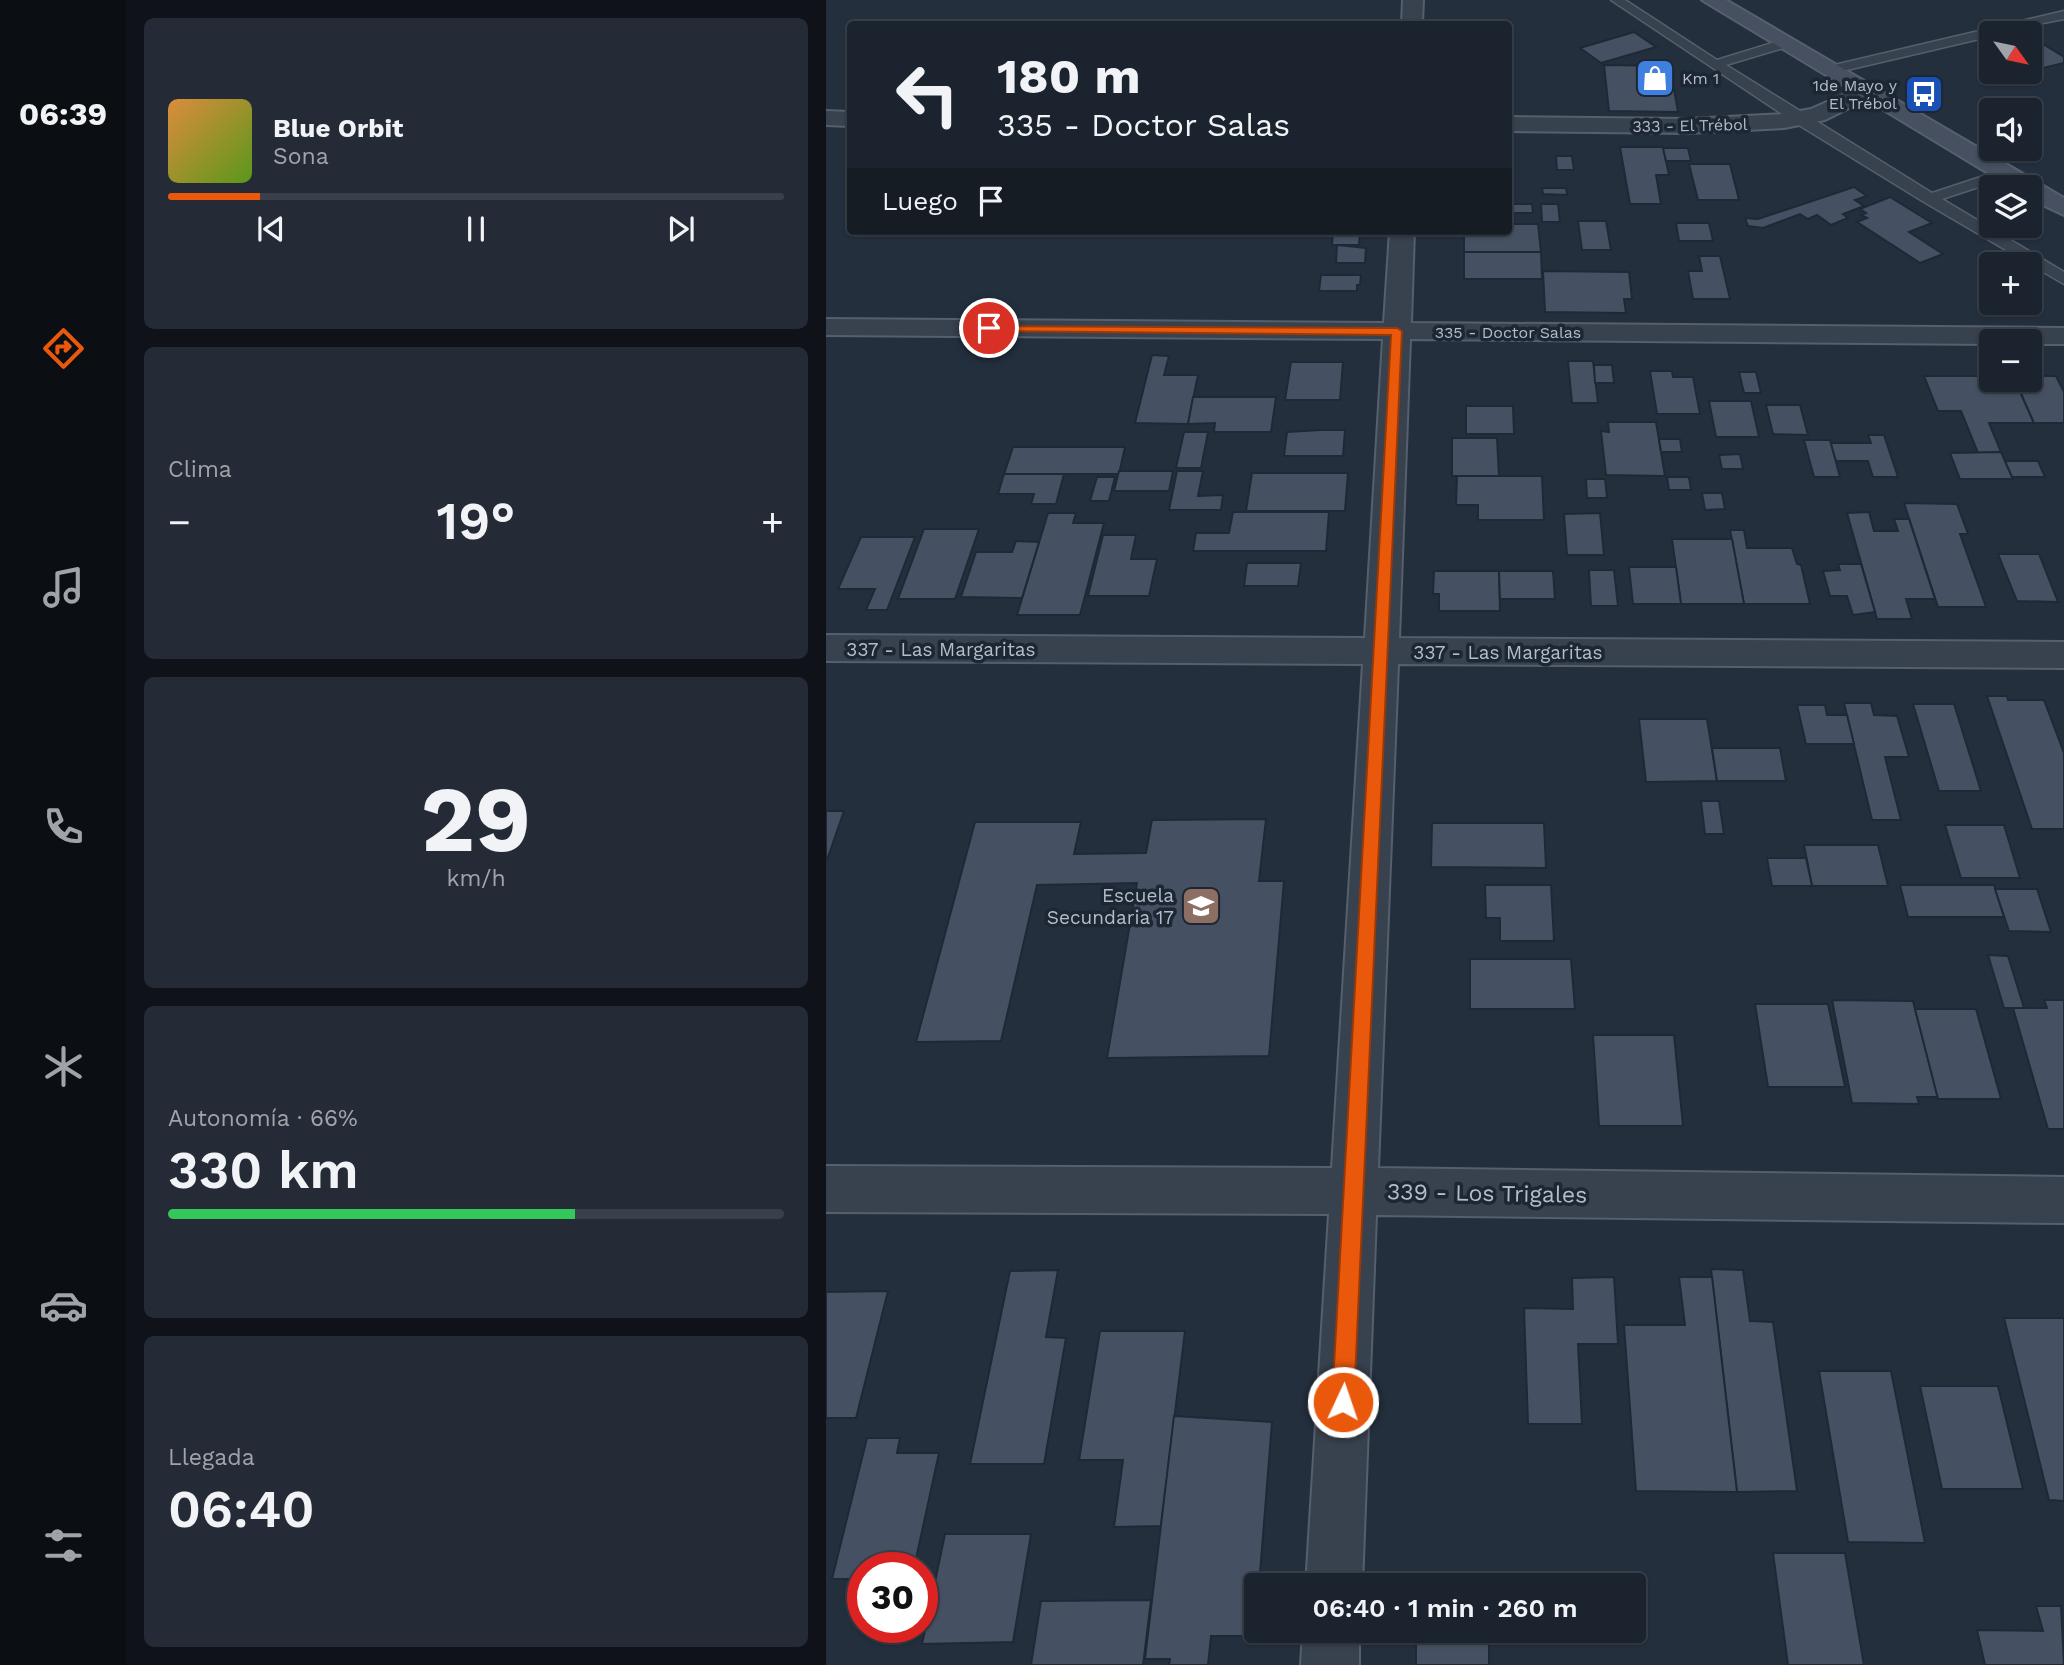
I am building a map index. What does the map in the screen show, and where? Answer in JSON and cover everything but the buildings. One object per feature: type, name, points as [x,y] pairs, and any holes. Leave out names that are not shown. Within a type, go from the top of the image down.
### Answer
[{"type":"main road","points":[[1712,0],[2004,174]]},
{"type":"main road","points":[[2042,195],[2064,208]]},
{"type":"street","points":[[1412,21],[1413,0]]},
{"type":"street","name":"333 - El Trébol","points":[[1512,124],[1712,125],[1800,119],[1817,115],[1865,90]]},
{"type":"street","points":[[826,118],[847,118]]},
{"type":"street","points":[[1335,1573],[1402,235]]},
{"type":"street","name":"335 - Doctor Salas","points":[[826,327],[2064,336]]},
{"type":"street","name":"337 - Las Margaritas","points":[[826,648],[2064,655]]},
{"type":"street","name":"339 - Los Trigales","points":[[826,1189],[1354,1191],[2064,1200]]},
{"type":"street","points":[[1330,1665],[1331,1643]]},
{"type":"lane","points":[[1617,0],[1800,119],[2064,279]]},
{"type":"lane","points":[[1830,70],[2064,15]]},
{"type":"lane","points":[[1714,65],[1786,43]]},
{"type":"lane","points":[[1929,199],[2004,174]]},
{"type":"place","name":"Km 1","points":[[1655,78]]},
{"type":"place","name":"1de Mayo y El Trébol","points":[[1924,94]]},
{"type":"place","name":"Escuela Secundaria 17","points":[[1201,906]]},
{"type":"route","points":[[989,328],[1397,331],[1343,1402]]}]
